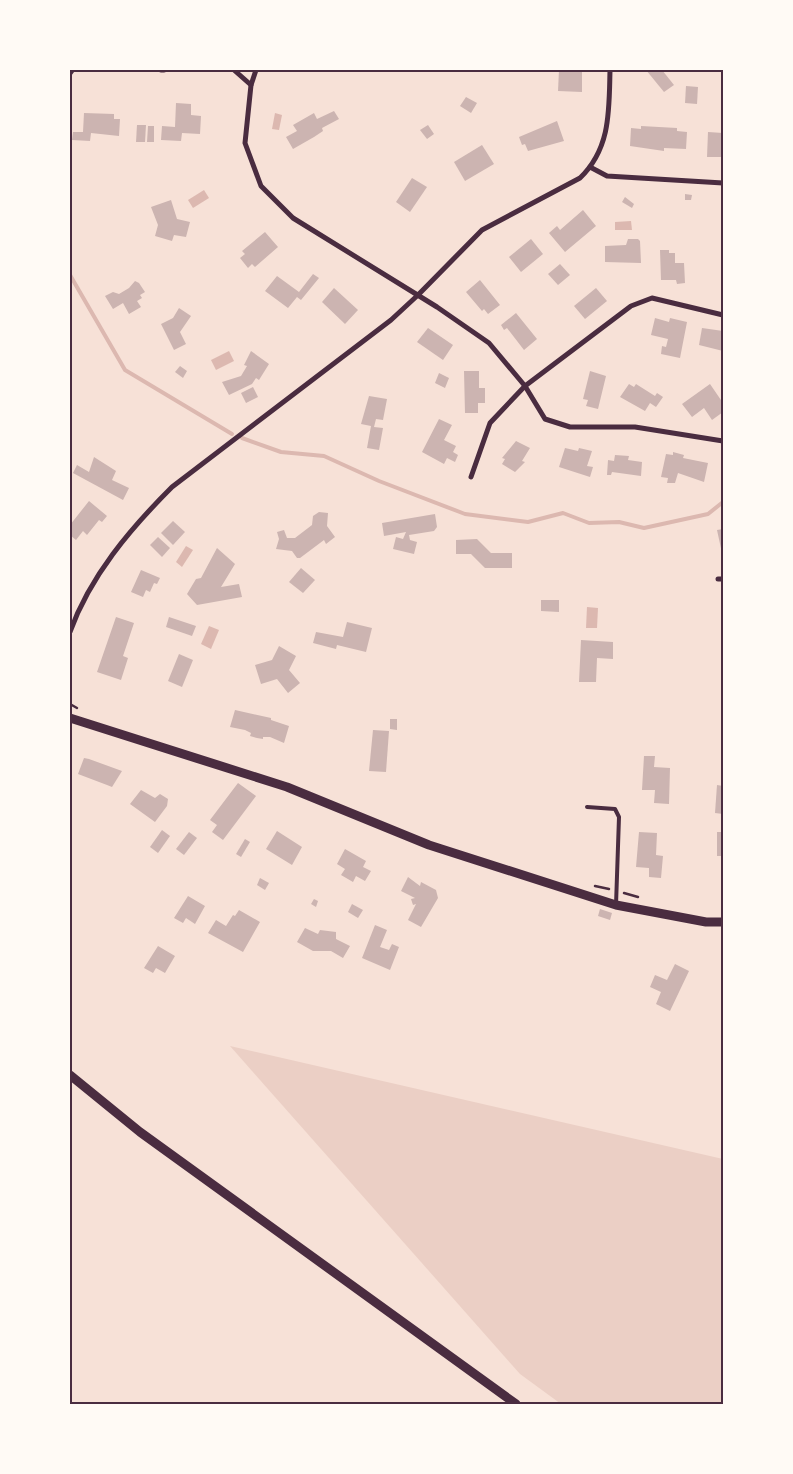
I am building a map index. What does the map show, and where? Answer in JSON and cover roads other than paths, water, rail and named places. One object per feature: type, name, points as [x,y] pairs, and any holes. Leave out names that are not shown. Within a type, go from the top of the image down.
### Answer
[{"type":"street","points":[[234,70],[251,85]]},
{"type":"street","points":[[256,70],[251,85],[245,143],[261,186],[293,218],[418,295],[489,343],[525,386],[545,419],[570,427],[635,427],[723,441]]},
{"type":"street","points":[[70,632],[78,610],[104,565],[144,515],[172,487],[390,320],[418,295],[482,230],[580,178],[598,156],[604,137],[609,108],[610,70]]},
{"type":"street","points":[[590,167],[606,176],[723,183]]},
{"type":"street","points":[[471,476],[490,423],[525,386],[631,306],[652,298],[723,315]]},
{"type":"street","points":[[70,718],[287,787],[429,845],[616,905],[706,922],[723,922]]},
{"type":"street","points":[[70,1074],[140,1132],[516,1404]]},
{"type":"lane","points":[[70,74],[73,70]]},
{"type":"lane","points":[[587,807],[615,809],[619,817],[618,892],[616,905]]},
{"type":"waterway","points":[[70,275],[125,370],[232,434]]},
{"type":"waterway","points":[[242,438],[281,452],[324,456],[379,481],[465,514],[528,522],[563,513],[589,523],[619,522],[644,528],[708,514],[723,502]]}]
